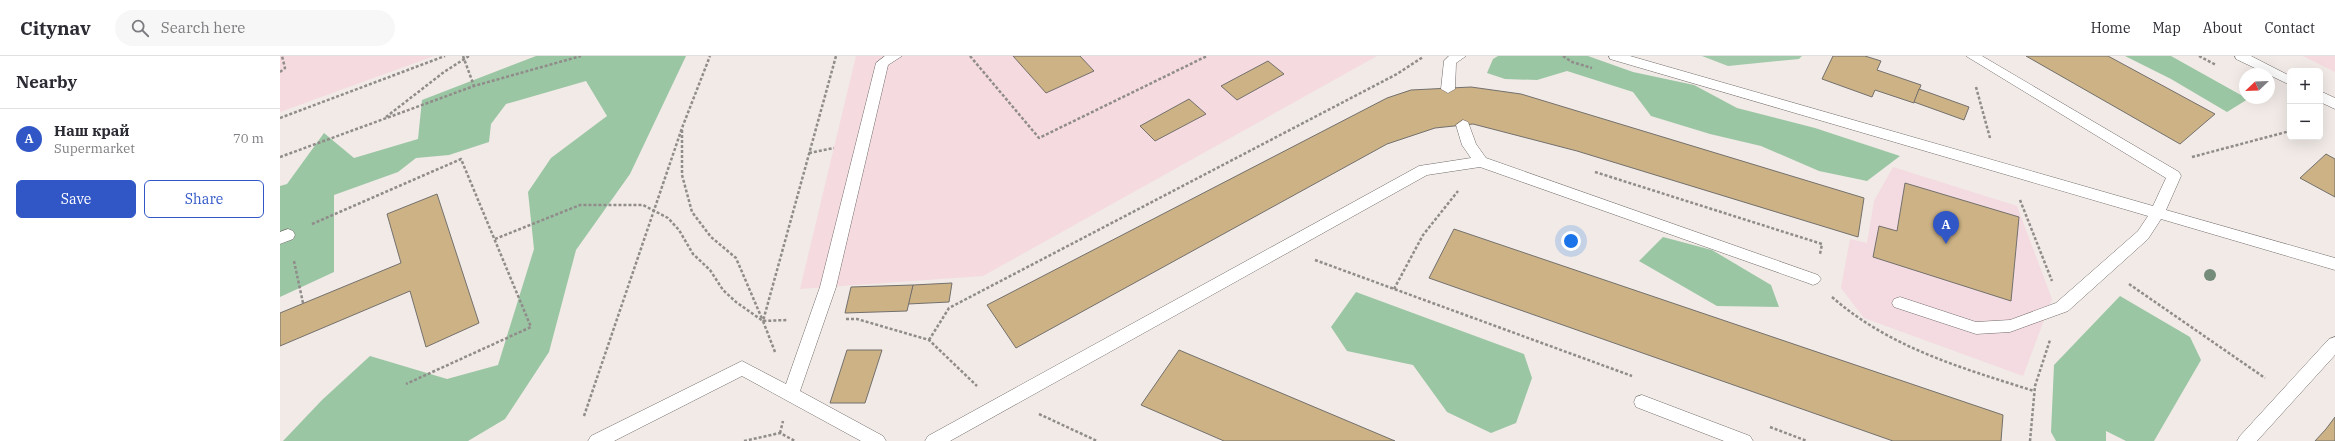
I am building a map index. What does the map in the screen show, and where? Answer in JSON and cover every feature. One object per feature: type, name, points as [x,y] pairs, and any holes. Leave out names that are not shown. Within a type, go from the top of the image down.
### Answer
[{"type":"lane","points":[[791,394],[828,287],[882,63],[896,56]]},
{"type":"lane","points":[[1448,89],[1450,61],[1460,56]]},
{"type":"lane","points":[[1615,56],[2157,214],[2335,264]]},
{"type":"lane","points":[[1900,303],[1976,328],[2010,326],[2062,307],[2143,235],[2157,214],[2174,176],[1972,56]]},
{"type":"lane","points":[[2241,56],[2287,79]]},
{"type":"lane","points":[[2323,98],[2335,104]]},
{"type":"lane","points":[[1463,125],[1469,144],[1481,162]]},
{"type":"lane","points":[[934,441],[1424,170],[1481,162],[1814,279]]},
{"type":"lane","points":[[2246,441],[2335,344]]},
{"type":"lane","points":[[597,440],[742,368],[877,441]]},
{"type":"lane","points":[[1642,402],[1744,441]]},
{"type":"path","points":[[280,72],[285,68],[282,56]]},
{"type":"path","points":[[280,118],[445,56]]},
{"type":"path","points":[[384,119],[444,72],[463,58],[469,56]]},
{"type":"path","points":[[280,158],[474,86],[581,56]]},
{"type":"path","points":[[597,440],[577,436],[682,128],[710,56]]},
{"type":"path","points":[[763,321],[836,56]]},
{"type":"path","points":[[970,56],[1039,138],[1207,56]]},
{"type":"path","points":[[929,340],[949,308],[1397,74],[1425,56]]},
{"type":"path","points":[[463,58],[474,86]]},
{"type":"path","points":[[1976,86],[1998,168]]},
{"type":"path","points":[[682,128],[682,175],[692,212],[711,237],[736,258],[763,321],[791,394],[780,433]]},
{"type":"path","points":[[2174,176],[2195,155],[2287,132]]},
{"type":"path","points":[[303,303],[284,236],[461,159],[531,327],[406,384]]},
{"type":"path","points":[[1394,289],[1423,235],[1481,162]]},
{"type":"path","points":[[1591,171],[1822,244],[1814,279],[1850,314],[1885,335],[1957,366],[2034,391]]},
{"type":"path","points":[[495,239],[580,205],[643,205],[668,218],[679,230],[693,254],[710,270],[723,290],[763,321],[857,319],[929,340],[980,389],[1008,400],[1097,441]]},
{"type":"path","points":[[1281,248],[1635,378]]},
{"type":"path","points":[[2106,267],[2289,394]]},
{"type":"path","points":[[2030,441],[2034,391],[2062,307]]},
{"type":"path","points":[[1762,424],[1807,441]]},
{"type":"path","points":[[744,441],[780,433],[795,441]]},
{"type":"shaded area","points":[[280,56],[434,56],[280,112]]},
{"type":"shaded area","points":[[856,56],[1377,56],[983,276],[800,289]]},
{"type":"shaded area","points":[[2303,56],[2335,56],[2335,72]]},
{"type":"shaded area","points":[[1893,167],[2017,206],[2052,299],[2023,376],[1864,318],[1841,288],[1850,239],[1867,243],[1874,201]]},
{"type":"green space","points":[[536,56],[686,56],[630,174],[576,250],[549,352],[505,419],[468,441],[283,441],[322,400],[370,356],[447,379],[498,365],[534,249],[528,192],[551,158],[607,116],[586,81],[506,104],[491,124],[489,142],[449,155],[416,158],[398,172],[334,195],[334,272],[280,297],[280,186],[287,184],[324,133],[354,158],[418,139],[422,100]]},
{"type":"green space","points":[[1498,56],[1588,56],[1633,72],[1694,85],[1737,108],[1815,128],[1900,156],[1867,181],[1819,171],[1761,146],[1710,134],[1651,116],[1633,92],[1567,71],[1537,80],[1505,79],[1487,73],[1493,59]]},
{"type":"green space","points":[[1702,56],[1802,56],[1799,59],[1728,66]]},
{"type":"green space","points":[[2125,56],[2171,56],[2239,94],[2240,104],[2227,112],[2171,79]]},
{"type":"green space","points":[[1663,237],[1712,250],[1771,285],[1779,307],[1717,306],[1639,261]]},
{"type":"green space","points":[[1356,292],[1524,354],[1532,378],[1516,423],[1491,433],[1447,412],[1413,365],[1347,351],[1331,327]]},
{"type":"green space","points":[[2120,296],[2190,337],[2201,360],[2154,441],[2126,441],[2106,431],[2106,441],[2056,441],[2051,432],[2054,365]]},
{"type":"building","points":[[1013,56],[1080,56],[1094,71],[1046,93]]},
{"type":"building","points":[[1833,56],[1865,56],[1881,61],[1877,70],[1921,85],[1914,103],[1875,90],[1872,97],[1822,79]]},
{"type":"building","points":[[2026,56],[2108,56],[2215,114],[2180,144]]},
{"type":"building","points":[[1268,61],[1284,74],[1237,100],[1221,86]]},
{"type":"building","points":[[1471,87],[1521,94],[1864,198],[1858,237],[1577,151],[1473,124],[1435,128],[1387,144],[1016,348],[987,305],[1387,98],[1411,90]]},
{"type":"building","points":[[1919,89],[1969,107],[1964,120],[1914,102]]},
{"type":"building","points":[[1189,99],[1206,114],[1155,141],[1140,126]]},
{"type":"building","points":[[2326,154],[2335,159],[2335,197],[2300,178]]},
{"type":"building","points":[[1905,183],[2019,217],[2011,301],[1873,257],[1879,226],[1897,231]]},
{"type":"building","points":[[437,194],[479,323],[426,347],[410,291],[280,346],[280,313],[401,263],[387,214]]},
{"type":"building","points":[[1454,229],[2003,415],[2001,441],[1893,441],[1429,278]]},
{"type":"building","points":[[952,283],[949,302],[908,304],[913,285]]},
{"type":"building","points":[[913,285],[907,311],[845,313],[851,287]]},
{"type":"building","points":[[847,350],[882,350],[865,403],[830,403]]},
{"type":"building","points":[[1179,350],[1395,441],[1224,441],[1141,405]]},
{"type":"building","points":[[2335,417],[2335,441],[2315,441],[2326,429]]},
{"type":"place","name":"Наш край","points":[[1946,244]]}]
